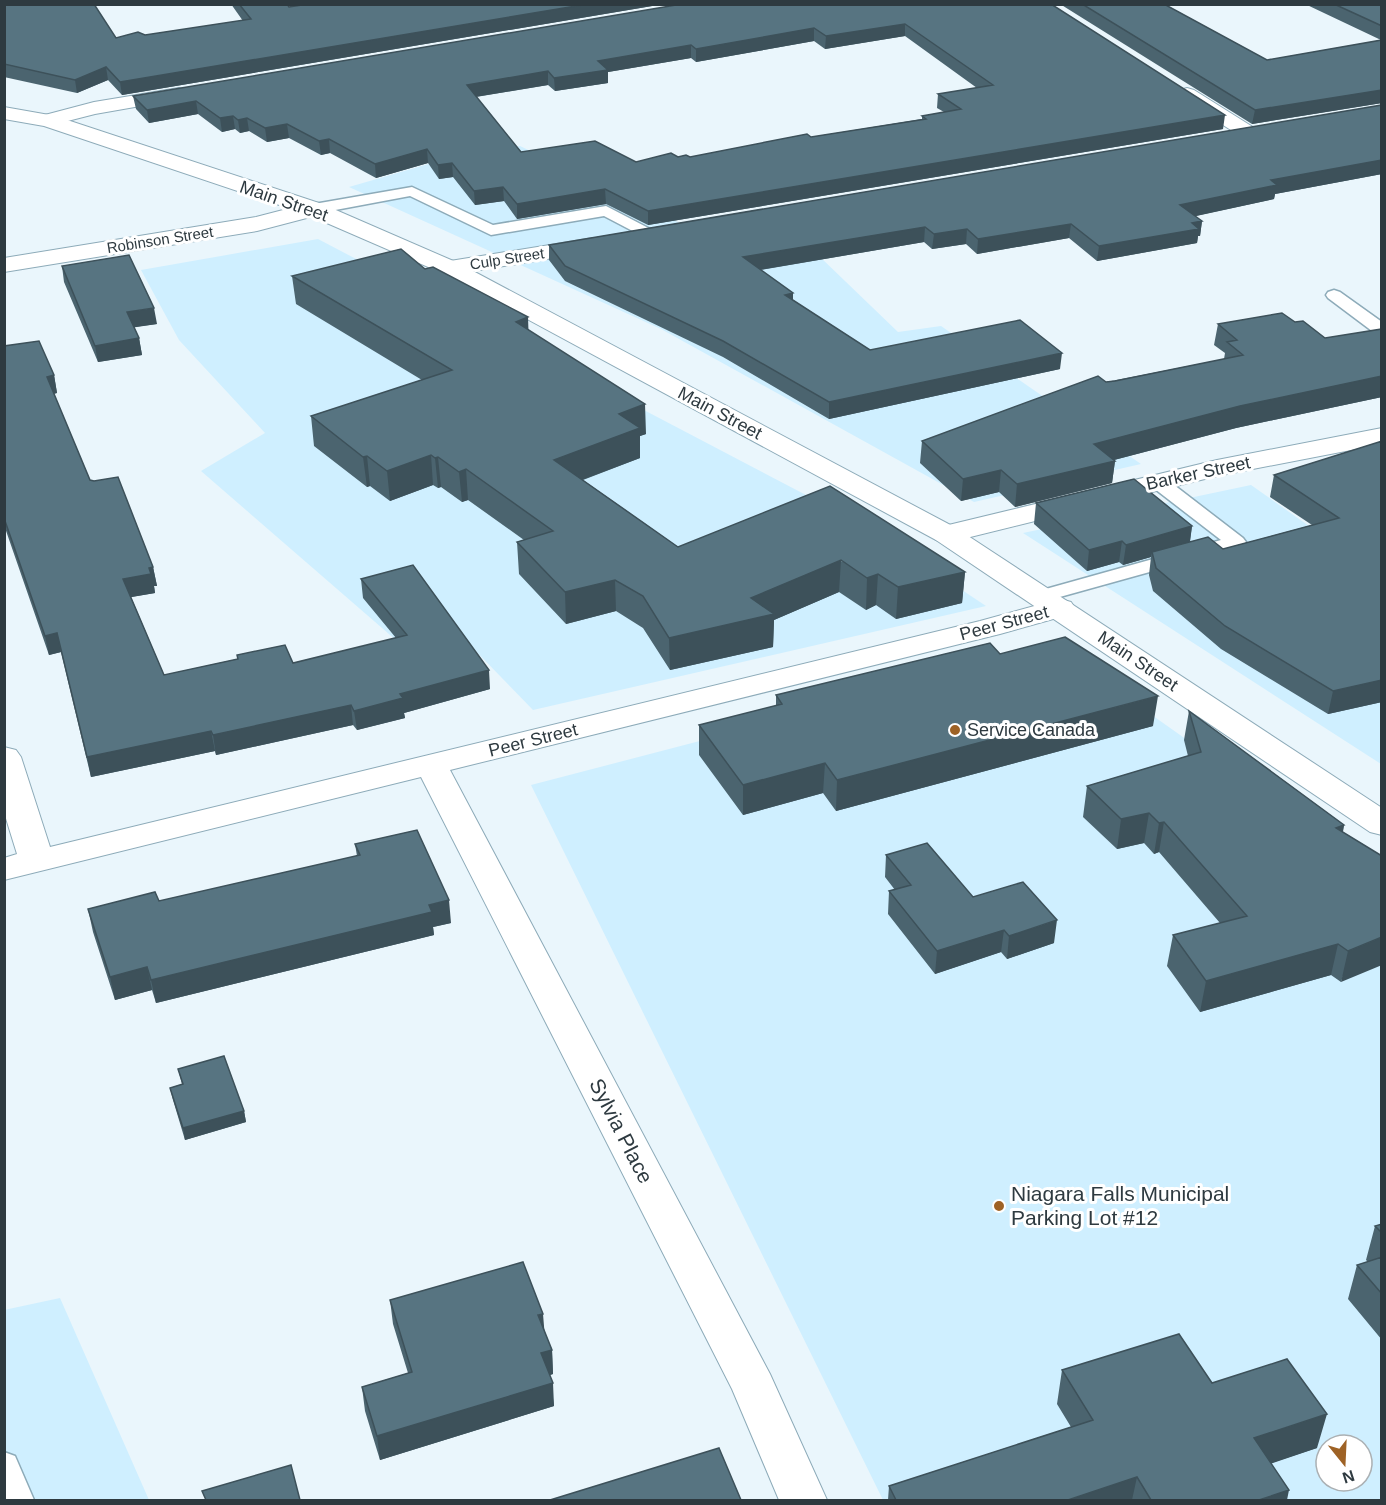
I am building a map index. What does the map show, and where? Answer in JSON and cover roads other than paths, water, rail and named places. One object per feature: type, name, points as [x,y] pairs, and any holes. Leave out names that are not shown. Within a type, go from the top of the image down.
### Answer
[{"type":"street","points":[[1171,84],[1249,133]]},
{"type":"street","points":[[48,120],[94,108],[201,90]]},
{"type":"street","name":"Main Street","points":[[4,113],[48,120],[314,209],[450,268],[946,534],[1382,825]]},
{"type":"street","points":[[1215,139],[1271,129]]},
{"type":"street","name":"Robinson Street","points":[[4,266],[257,224],[314,209]]},
{"type":"street","name":"Culp Street","points":[[450,268],[661,233]]},
{"type":"street","name":"Barker Street","points":[[946,534],[1217,468],[1382,436]]},
{"type":"street","name":"Peer Street","points":[[21,865],[977,631],[1051,602]]},
{"type":"street","points":[[4,757],[21,865]]},
{"type":"street","name":"Sylvia Place","points":[[431,765],[754,1387],[804,1500]]},
{"type":"lane","points":[[314,209],[412,190],[490,230],[606,211],[661,233]]},
{"type":"lane","points":[[1334,295],[1382,330]]},
{"type":"lane","points":[[1051,602],[1236,542],[1158,482]]},
{"type":"lane","points":[[4,1466],[18,1500]]},
{"type":"place","name":"Service Canada","points":[[955,730]]},
{"type":"place","name":"Niagara Falls Municipal Parking Lot #12","points":[[999,1206]]}]
